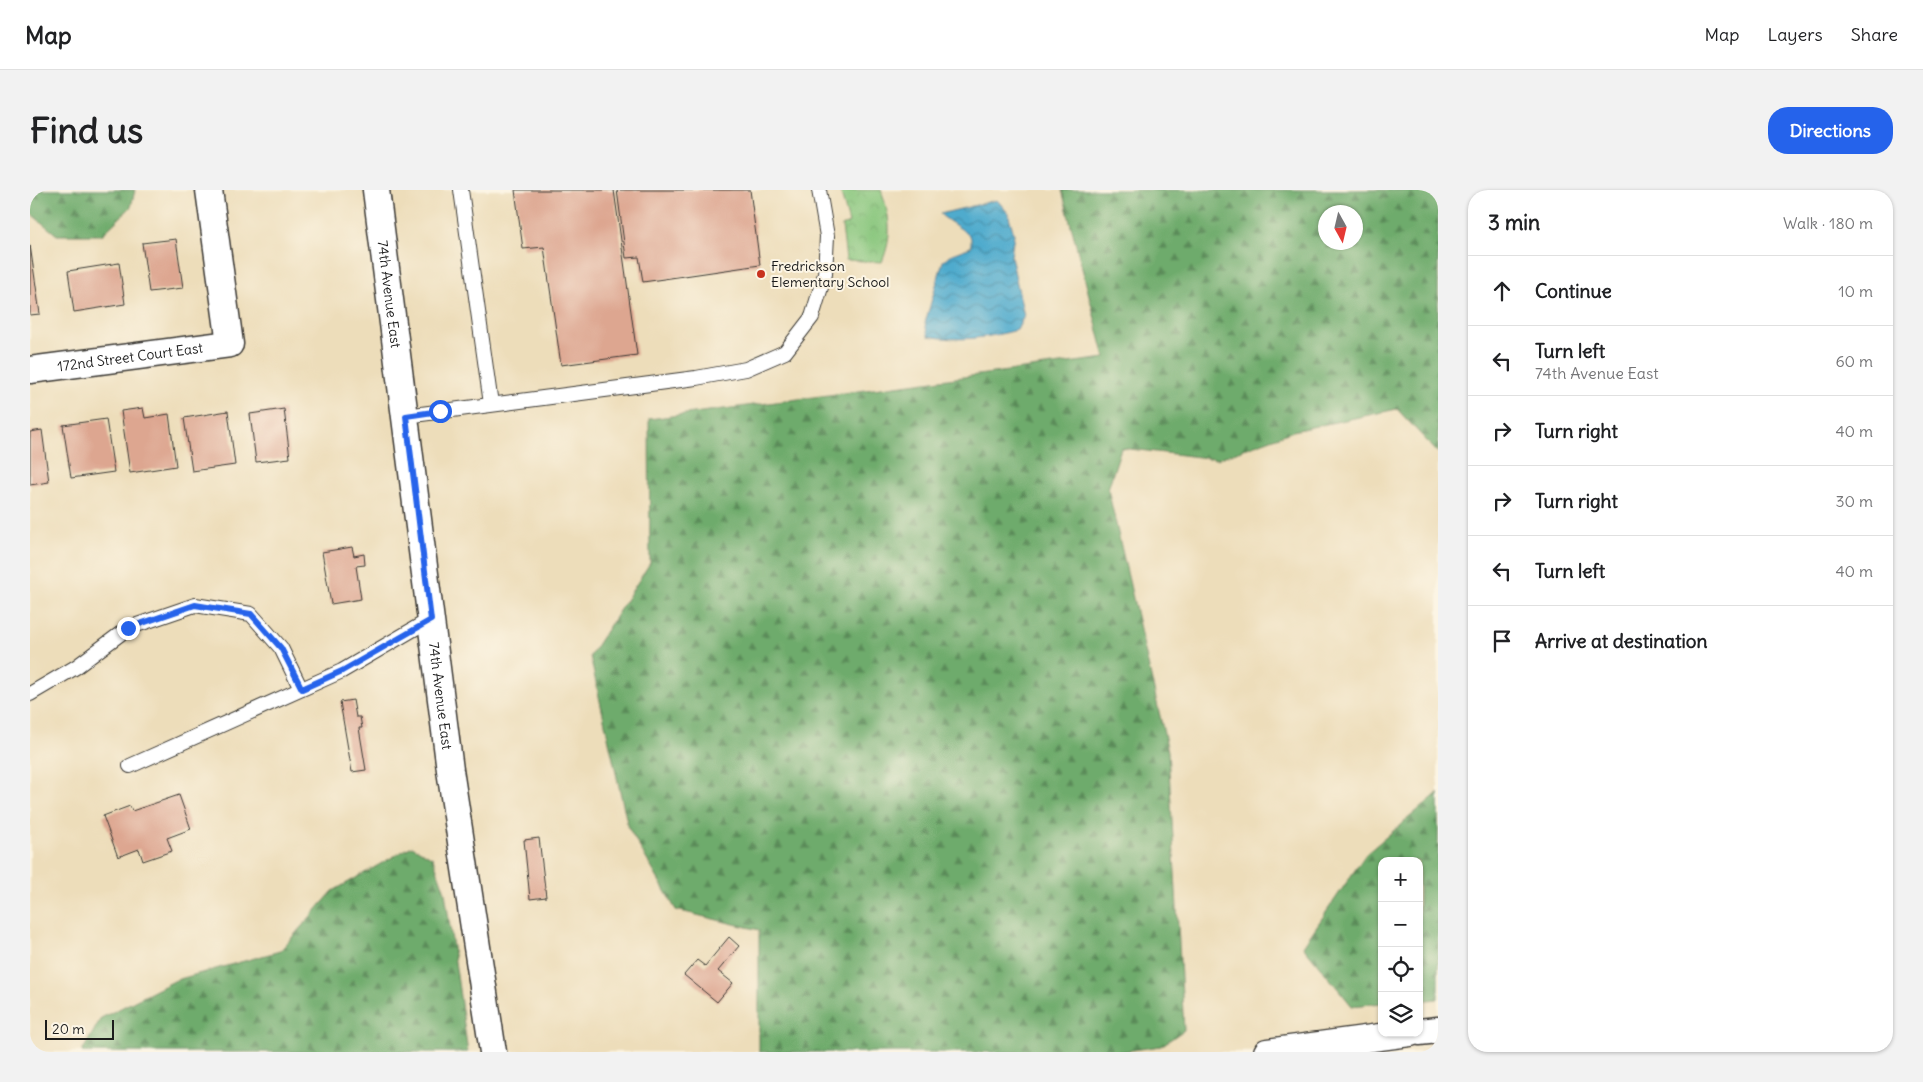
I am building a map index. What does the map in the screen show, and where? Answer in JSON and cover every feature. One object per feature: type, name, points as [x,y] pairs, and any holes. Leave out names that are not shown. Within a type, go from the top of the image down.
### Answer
[{"type":"street","name":"172nd Street Court East","points":[[30,370],[230,344],[209,190]]},
{"type":"street","name":"74th Avenue East","points":[[376,190],[450,770],[493,1052]]},
{"type":"street","points":[[1423,1032],[1438,1030]]},
{"type":"street","points":[[1267,1052],[1380,1037]]},
{"type":"lane","points":[[461,190],[491,404]]},
{"type":"lane","points":[[406,416],[746,369],[785,352],[812,317],[825,274],[827,236],[819,190]]},
{"type":"lane","points":[[30,694],[76,667],[128,628],[195,605],[251,614],[281,648],[302,689]]},
{"type":"lane","points":[[130,766],[342,671],[431,620]]},
{"type":"green space","points":[[30,190],[135,190],[131,207],[102,235],[57,235],[30,213]]},
{"type":"green space","points":[[840,190],[881,190],[889,226],[888,243],[882,262],[846,260],[842,226],[849,223]]},
{"type":"green space","points":[[1062,190],[1438,190],[1438,453],[1397,409],[1293,431],[1217,459],[1121,448],[1108,489],[1168,751],[1184,1030],[1161,1046],[1120,1052],[759,1052],[759,930],[676,910],[628,827],[590,656],[650,563],[649,419],[1105,358]]},
{"type":"green space","points":[[1438,793],[1438,999],[1423,1001],[1423,857],[1378,857],[1378,1003],[1352,1006],[1303,946],[1366,854]]},
{"type":"green space","points":[[412,846],[433,858],[445,892],[468,1052],[82,1052],[101,1018],[176,980],[280,951],[333,891]]},
{"type":"water","points":[[997,200],[1008,213],[1014,234],[1011,256],[1024,316],[1017,330],[973,338],[951,339],[928,336],[925,323],[943,261],[952,254],[971,247],[971,238],[940,214]]},
{"type":"building","points":[[515,190],[614,190],[637,355],[561,365],[544,247],[523,249]]},
{"type":"building","points":[[617,190],[750,190],[760,265],[643,282],[639,257],[626,258]]},
{"type":"building","points":[[176,239],[183,288],[149,292],[142,243]]},
{"type":"building","points":[[30,245],[40,314],[30,315]]},
{"type":"building","points":[[119,263],[125,304],[74,312],[68,271]]},
{"type":"building","points":[[143,408],[145,418],[169,414],[176,466],[130,473],[121,411]]},
{"type":"building","points":[[284,409],[290,458],[256,462],[250,414]]},
{"type":"building","points":[[228,411],[235,465],[192,471],[184,418]]},
{"type":"building","points":[[106,419],[114,472],[71,478],[63,425]]},
{"type":"building","points":[[42,430],[49,482],[30,485],[30,432]]},
{"type":"building","points":[[352,547],[354,556],[364,554],[365,565],[356,566],[361,599],[331,604],[322,552]]},
{"type":"building","points":[[353,700],[356,717],[360,717],[362,728],[359,728],[366,770],[352,772],[340,702]]},
{"type":"building","points":[[179,795],[191,829],[167,838],[172,851],[143,861],[139,849],[118,857],[103,816],[130,806],[132,811]]},
{"type":"building","points":[[539,838],[546,897],[530,899],[524,840]]},
{"type":"building","points":[[729,937],[739,946],[718,971],[733,983],[717,1002],[684,975],[697,960],[705,966]]},
{"type":"place","name":"Fredrickson Elementary School","points":[[761,274]]},
{"type":"route","points":[[128,628],[195,605],[251,614],[281,648],[302,689],[342,671],[431,620],[406,416],[440,411]]}]
